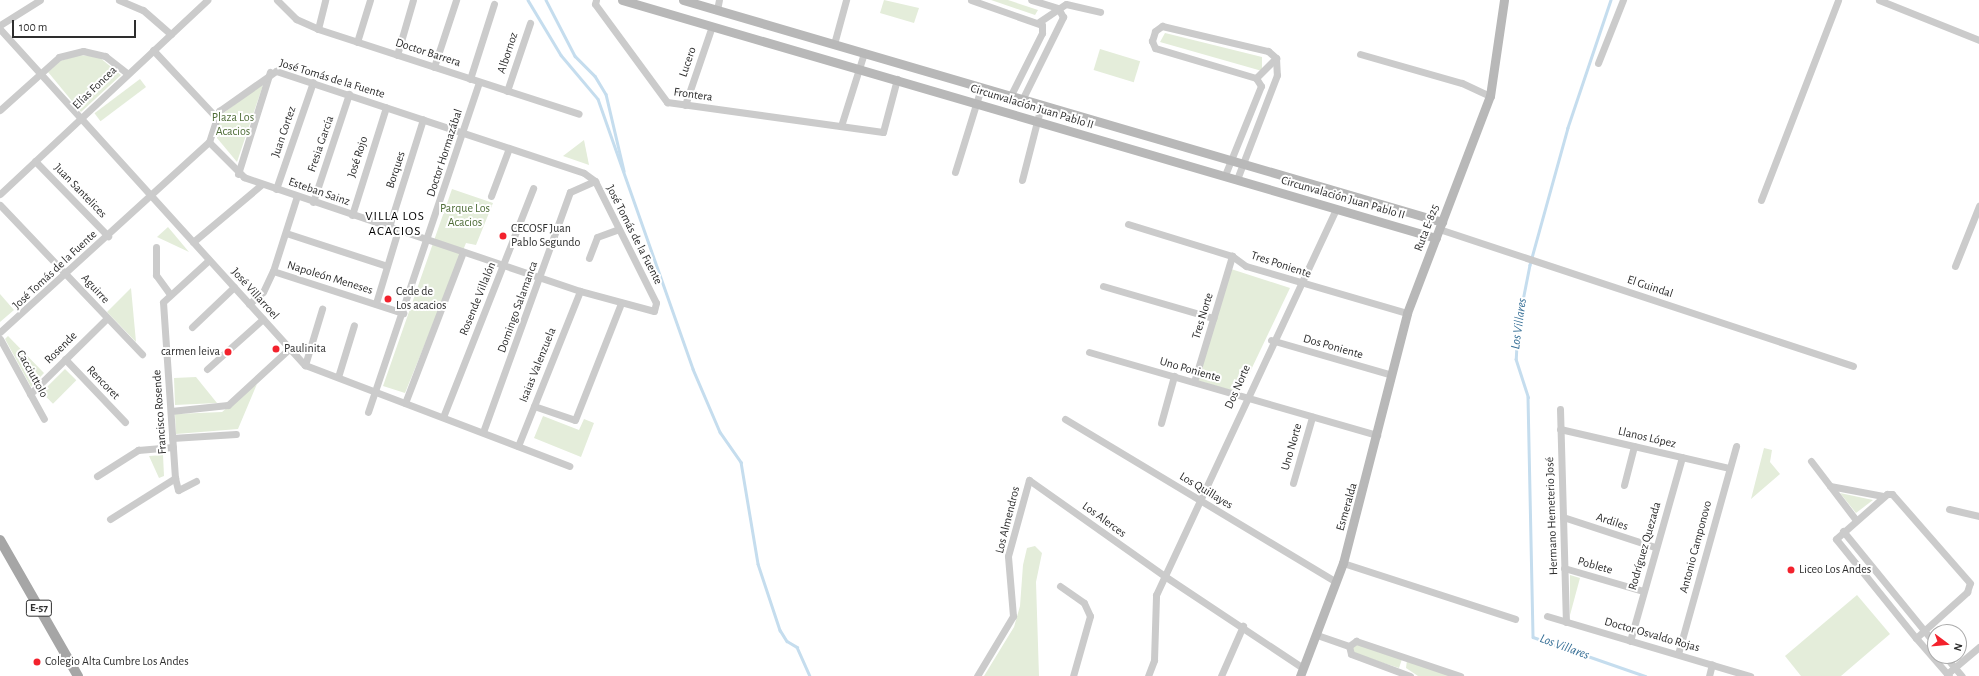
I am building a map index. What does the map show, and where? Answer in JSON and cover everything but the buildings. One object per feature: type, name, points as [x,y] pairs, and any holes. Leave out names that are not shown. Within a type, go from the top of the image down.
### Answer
[{"type":"main road","name":"E-57","points":[[0,540],[78,676]]},
{"type":"street","points":[[0,25],[40,0]]},
{"type":"street","points":[[119,0],[143,10],[171,34]]},
{"type":"street","name":"Elías Foncea","points":[[0,194],[127,73],[207,0]]},
{"type":"street","name":"Doctor Barrera","points":[[277,0],[296,19],[318,29],[579,114]]},
{"type":"street","points":[[318,29],[326,0]]},
{"type":"street","points":[[357,42],[370,0]]},
{"type":"street","points":[[398,55],[413,0]]},
{"type":"street","points":[[434,67],[456,0]]},
{"type":"street","name":"Frontera","points":[[596,0],[595,4],[667,102],[883,132],[897,79]]},
{"type":"street","name":"Circunvalación Juan Pablo II","points":[[622,0],[897,79],[1037,122],[1226,175],[1336,209],[1439,229]]},
{"type":"street","name":"Circunvalación Juan Pablo II","points":[[683,0],[1010,97],[1230,160],[1439,229]]},
{"type":"street","points":[[716,10],[719,0]]},
{"type":"street","points":[[834,44],[846,0]]},
{"type":"street","points":[[971,0],[1039,22]]},
{"type":"street","points":[[1022,100],[1063,17],[1057,8],[1030,0]]},
{"type":"street","points":[[1360,54],[1462,83],[1490,96],[1504,0]]},
{"type":"street","points":[[1598,63],[1623,0]]},
{"type":"street","points":[[1761,200],[1838,0]]},
{"type":"street","points":[[1879,0],[1979,40]]},
{"type":"street","points":[[470,79],[494,4]]},
{"type":"street","points":[[1039,22],[1057,8],[1066,4],[1100,12]]},
{"type":"street","points":[[1010,97],[1042,33],[1039,22]]},
{"type":"street","name":"Albornoz","points":[[507,91],[530,23]]},
{"type":"street","name":"Lucero","points":[[685,105],[712,26]]},
{"type":"street","points":[[1226,175],[1230,160],[1261,86],[1256,78],[1155,48],[1152,41],[1155,31],[1162,26],[1268,51],[1276,58],[1276,75],[1237,179]]},
{"type":"street","name":"José Villarroel","points":[[0,29],[38,73],[305,366]]},
{"type":"street","points":[[153,50],[215,116],[209,142]]},
{"type":"street","points":[[0,110],[38,73],[58,57],[83,51],[114,60],[127,73]]},
{"type":"street","points":[[841,126],[864,53]]},
{"type":"street","points":[[1256,78],[1276,58]]},
{"type":"street","name":"José Tomás de la Fuente","points":[[215,116],[270,72],[276,71],[584,173],[595,181],[656,303]]},
{"type":"street","points":[[238,174],[270,72]]},
{"type":"street","name":"Juan Cortez","points":[[276,189],[313,82]]},
{"type":"street","name":"Doctor Hormazábal","points":[[368,412],[428,241],[479,82]]},
{"type":"street","points":[[955,172],[980,88]]},
{"type":"street","name":"Fresia García","points":[[313,202],[349,94]]},
{"type":"street","name":"Ruta E-825","points":[[1398,339],[1490,96]]},
{"type":"street","points":[[1022,180],[1041,106]]},
{"type":"street","name":"José Rojo","points":[[352,215],[386,107]]},
{"type":"street","name":"Borques","points":[[389,227],[423,119]]},
{"type":"street","name":"José Tomás de la Fuente","points":[[0,332],[108,236],[209,142]]},
{"type":"street","name":"Esteban Sainz","points":[[209,142],[238,174],[262,184],[580,291],[654,311],[656,303]]},
{"type":"street","points":[[491,196],[509,148]]},
{"type":"street","name":"Juan Santelices","points":[[35,161],[108,236]]},
{"type":"street","name":"Domingo Salamanca","points":[[483,432],[542,278],[570,192],[595,181]]},
{"type":"street","points":[[193,242],[262,184]]},
{"type":"street","name":"Rosende Villalón","points":[[443,417],[533,188]]},
{"type":"street","points":[[249,304],[263,292],[273,271],[297,196]]},
{"type":"street","name":"Aguirre","points":[[0,205],[142,354]]},
{"type":"street","points":[[1955,266],[1979,206]]},
{"type":"street","name":"Dos Norte","points":[[1166,577],[1271,340],[1336,209]]},
{"type":"street","name":"Tres Poniente","points":[[1128,224],[1232,256],[1246,266],[1299,283],[1407,313]]},
{"type":"street","points":[[589,258],[597,237],[619,229]]},
{"type":"street","name":"El Guindal","points":[[1439,229],[1524,260],[1853,366]]},
{"type":"street","points":[[376,303],[398,230]]},
{"type":"street","points":[[286,233],[387,266]]},
{"type":"street","points":[[156,247],[156,276],[170,294]]},
{"type":"street","points":[[405,403],[463,252]]},
{"type":"street","name":"Tres Norte","points":[[1194,382],[1232,256]]},
{"type":"street","name":"Francisco Rosende","points":[[175,478],[163,302],[209,260]]},
{"type":"street","name":"Napoleón Meneses","points":[[273,271],[376,303],[403,313]]},
{"type":"street","points":[[1103,286],[1213,318]]},
{"type":"street","points":[[192,327],[234,287]]},
{"type":"street","name":"Isaias Valenzuela","points":[[518,446],[580,291]]},
{"type":"street","points":[[534,406],[575,420],[621,303]]},
{"type":"street","points":[[322,309],[305,366],[338,377],[569,466]]},
{"type":"street","name":"Rosende","points":[[30,394],[107,318]]},
{"type":"street","points":[[208,369],[263,319]]},
{"type":"street","points":[[338,377],[354,325]]},
{"type":"street","name":"Esmeralda","points":[[1302,672],[1343,562],[1376,435],[1398,339]]},
{"type":"street","name":"Cacciuttolo","points":[[0,340],[44,419]]},
{"type":"street","name":"Dos Poniente","points":[[1271,340],[1389,374]]},
{"type":"street","points":[[171,411],[228,405],[290,348]]},
{"type":"street","name":"Uno Poniente","points":[[1089,352],[1376,435]]},
{"type":"street","name":"Rencoret","points":[[65,359],[125,422]]},
{"type":"street","points":[[1161,423],[1174,376]]},
{"type":"street","name":"Hermano Hemeterio José","points":[[1560,409],[1566,622]]},
{"type":"street","name":"Uno Norte","points":[[1293,483],[1312,417]]},
{"type":"street","name":"Los Quillayes","points":[[1066,419],[1336,582]]},
{"type":"street","name":"Llanos López","points":[[1560,428],[1729,468]]},
{"type":"street","points":[[172,438],[236,434]]},
{"type":"street","points":[[1624,485],[1634,446]]},
{"type":"street","name":"Antonio Camponovo","points":[[1678,654],[1736,446]]},
{"type":"street","points":[[97,476],[138,450],[173,447]]},
{"type":"street","name":"Rodríguez Quezada","points":[[1630,641],[1655,547],[1682,457]]},
{"type":"street","points":[[1812,461],[1856,520]]},
{"type":"street","points":[[110,519],[175,478],[178,490],[196,481]]},
{"type":"street","name":"Los Alerces","points":[[1029,480],[1166,577],[1243,626],[1302,672]]},
{"type":"street","name":"Los Almendros","points":[[977,676],[1013,616],[1008,556],[1029,480]]},
{"type":"street","points":[[1830,486],[1883,496],[1892,494],[1970,582],[1967,592],[1916,638]]},
{"type":"street","points":[[1883,496],[1836,538],[1916,638],[1948,675],[1979,647]]},
{"type":"street","points":[[1949,509],[1979,516]]},
{"type":"street","name":"Ardiles","points":[[1563,518],[1655,547]]},
{"type":"street","points":[[1843,531],[1927,635]]},
{"type":"street","points":[[1343,562],[1515,619]]},
{"type":"street","name":"Poblete","points":[[1564,568],[1643,591]]},
{"type":"street","points":[[1148,676],[1154,660],[1154,599],[1166,577]]},
{"type":"street","points":[[1060,586],[1084,603],[1090,616],[1073,676]]},
{"type":"street","name":"Doctor Osvaldo Rojas","points":[[1546,616],[1750,676]]},
{"type":"street","points":[[1221,676],[1243,626]]},
{"type":"street","points":[[1317,635],[1349,646]]},
{"type":"street","points":[[1349,646],[1356,641],[1460,676]]},
{"type":"street","points":[[1349,646],[1351,654],[1410,676]]},
{"type":"street","points":[[1400,671],[1405,657]]},
{"type":"street","points":[[1709,676],[1712,664]]},
{"type":"street","points":[[1952,664],[1962,676]]},
{"type":"green space","points":[[884,0],[919,8],[914,23],[880,13]]},
{"type":"green space","points":[[991,0],[1008,0],[1038,10],[1035,15]]},
{"type":"green space","points":[[1165,33],[1262,57],[1262,71],[1160,42]]},
{"type":"green space","points":[[1100,49],[1140,61],[1134,82],[1094,70]]},
{"type":"green space","points":[[80,55],[99,57],[121,75],[81,112],[48,72],[60,61]]},
{"type":"green space","points":[[140,79],[146,87],[100,121],[94,113]]},
{"type":"green space","name":"Plaza Los Acacios","points":[[264,82],[237,162],[217,138],[217,118]]},
{"type":"green space","points":[[584,140],[589,165],[563,156]]},
{"type":"green space","name":"Parque Los Acacios","points":[[452,189],[493,203],[476,245],[466,243],[405,393],[383,386]]},
{"type":"green space","points":[[168,227],[189,252],[157,237]]},
{"type":"green space","points":[[1231,269],[1290,288],[1240,393],[1196,380]]},
{"type":"green space","points":[[131,288],[136,342],[107,312]]},
{"type":"green space","points":[[0,294],[14,310],[0,322]]},
{"type":"green space","points":[[8,336],[44,373],[31,387],[5,339]]},
{"type":"green space","points":[[65,369],[76,380],[53,404],[42,392]]},
{"type":"green space","points":[[196,377],[217,403],[175,405],[174,378]]},
{"type":"green space","points":[[257,384],[238,429],[176,434],[175,414],[222,412]]},
{"type":"green space","points":[[543,416],[579,430],[584,419],[594,423],[581,457],[534,438]]},
{"type":"green space","points":[[1764,448],[1772,450],[1770,462],[1780,474],[1751,499]]},
{"type":"green space","points":[[163,455],[164,476],[159,478],[149,456]]},
{"type":"green space","points":[[1840,493],[1873,500],[1856,513]]},
{"type":"green space","points":[[1035,546],[1042,553],[1036,582],[1039,676],[984,676],[1014,627],[1020,606],[1023,565],[1027,548]]},
{"type":"green space","points":[[1570,575],[1580,578],[1570,615]]},
{"type":"green space","points":[[1857,595],[1890,634],[1841,676],[1801,676],[1785,656]]},
{"type":"green space","points":[[1357,642],[1403,656],[1399,668],[1352,653],[1351,646]]},
{"type":"green space","points":[[1407,660],[1453,676],[1418,676],[1406,668]]},
{"type":"waterway","points":[[528,0],[561,55],[598,99],[693,369],[720,432],[741,462],[758,564],[780,630],[787,641],[797,647],[810,676]]},
{"type":"waterway","points":[[546,0],[575,56],[595,76],[606,94],[624,171]]},
{"type":"waterway","name":"Los Villares","points":[[1611,0],[1568,128],[1530,265],[1518,326],[1516,359],[1528,397],[1533,637],[1645,676]]},
{"type":"place","name":"CECOSF Juan Pablo Segundo","points":[[503,236]]},
{"type":"place","name":"Cede de Los acacios","points":[[388,299]]},
{"type":"place","name":"Paulinita","points":[[276,349]]},
{"type":"place","name":"carmen leiva","points":[[228,352]]},
{"type":"place","name":"Liceo Los Andes","points":[[1791,570]]},
{"type":"place","name":"Colegio Alta Cumbre Los Andes","points":[[37,662]]},
{"type":"district","name":"VILLA LOS ACACIOS","points":[[395,226]]}]
